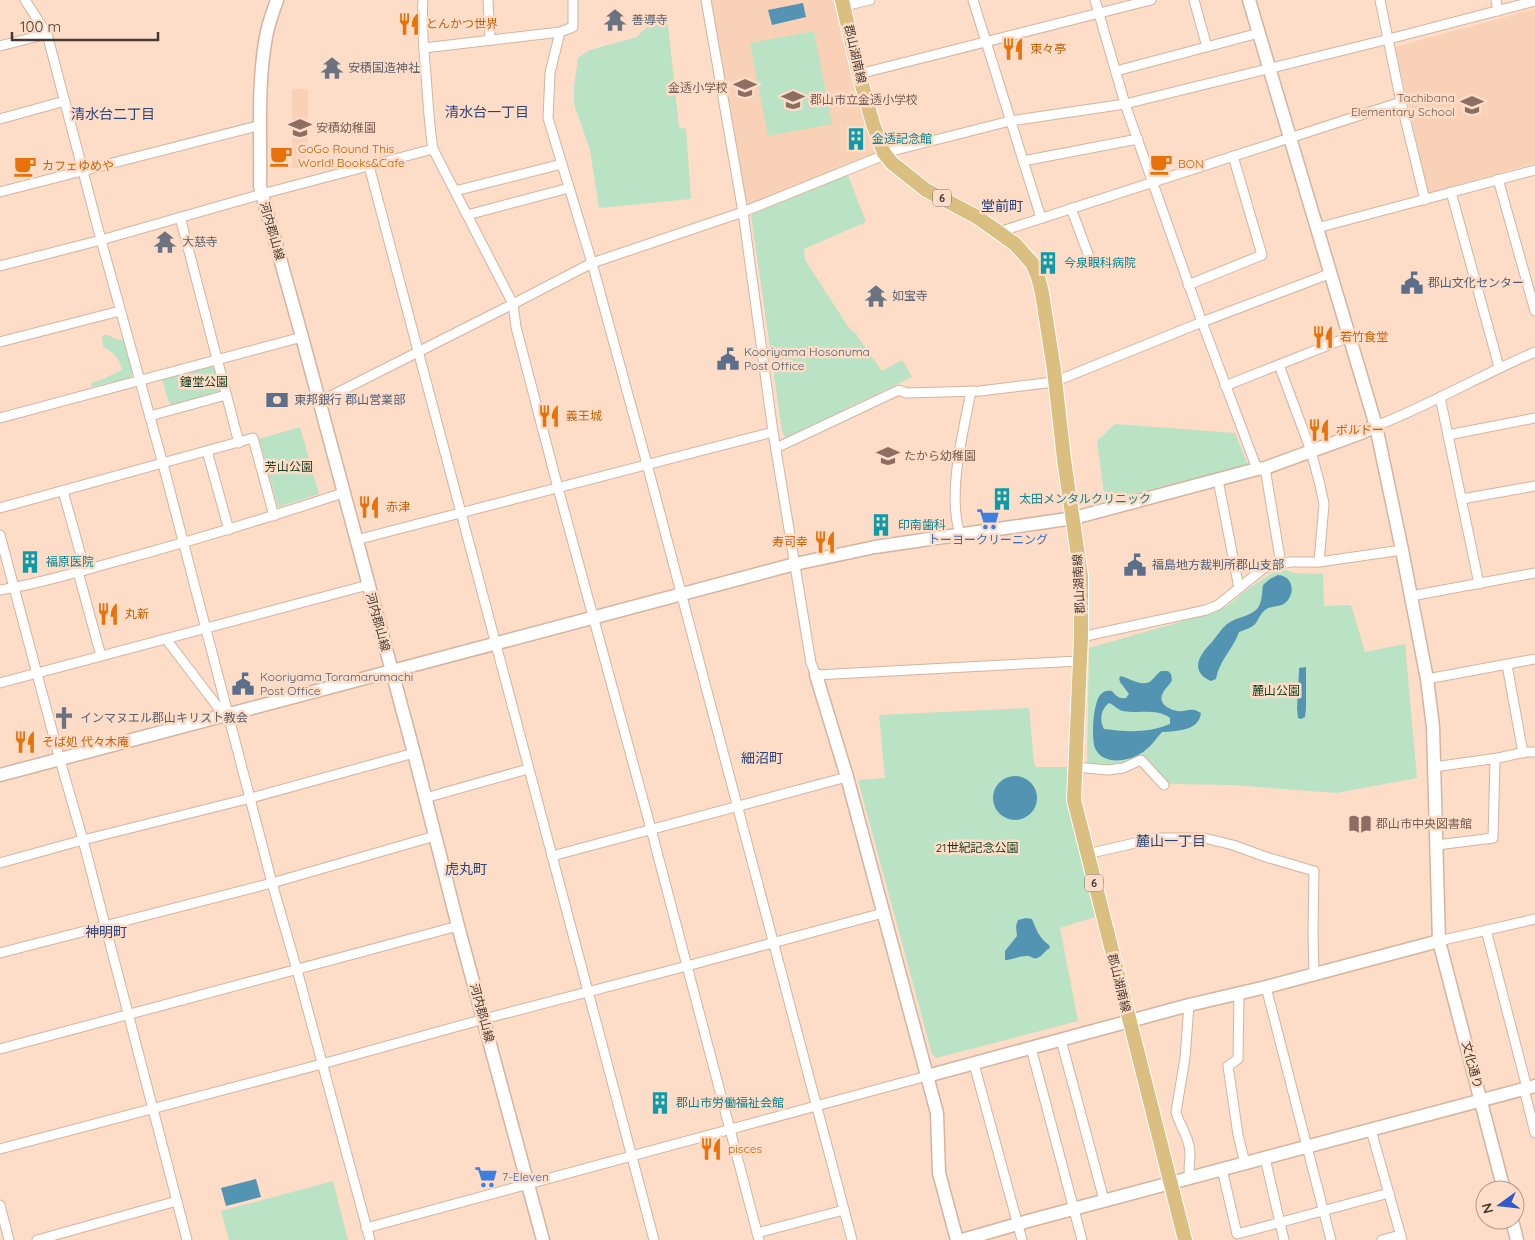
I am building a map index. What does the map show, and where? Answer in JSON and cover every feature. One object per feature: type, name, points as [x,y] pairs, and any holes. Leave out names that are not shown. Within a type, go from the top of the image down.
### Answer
[{"type":"main road","name":"郡山湖南線","points":[[843,3],[859,74],[884,153],[892,163],[919,185],[977,217],[1015,244],[1032,264],[1038,277],[1042,293],[1081,576],[1081,637],[1074,800],[1185,1240]]},
{"type":"street","points":[[25,0],[47,34],[101,240],[163,464],[226,715],[251,798],[272,883],[370,1240]]},
{"type":"street","name":"河内郡山線","points":[[277,0],[266,34],[263,55],[260,186],[414,753],[458,926],[543,1240]]},
{"type":"street","points":[[423,0],[424,48],[433,149],[513,304],[516,327],[558,488],[651,829],[758,1237],[844,1210]]},
{"type":"street","points":[[488,0],[490,40]]},
{"type":"street","points":[[424,48],[560,32],[573,27],[573,0]]},
{"type":"street","points":[[706,0],[743,212],[776,448],[811,663],[847,777],[937,1113],[939,1173],[957,1240]]},
{"type":"street","points":[[843,3],[870,0]]},
{"type":"street","points":[[973,0],[1041,218]]},
{"type":"street","points":[[1095,0],[1125,104],[1188,285],[1225,386],[1261,468],[1281,564]]},
{"type":"street","points":[[859,74],[1151,0]]},
{"type":"street","points":[[1194,0],[1207,47]]},
{"type":"street","name":"文化通り","points":[[1249,0],[1291,138],[1329,274],[1376,426],[1427,679],[1433,727],[1439,941],[1501,1180]]},
{"type":"street","points":[[1380,0],[1425,200]]},
{"type":"street","points":[[1496,0],[1498,10]]},
{"type":"street","points":[[319,402],[592,263],[743,212],[877,158],[884,153],[1010,121],[1125,104],[1535,1]]},
{"type":"street","points":[[560,32],[550,73],[548,118],[592,263],[647,464],[852,1240]]},
{"type":"street","points":[[1116,71],[1259,33]]},
{"type":"street","points":[[0,46],[47,34]]},
{"type":"street","points":[[0,119],[65,102]]},
{"type":"street","points":[[999,232],[1402,102]]},
{"type":"street","points":[[0,192],[261,125]]},
{"type":"street","points":[[1023,161],[1138,139]]},
{"type":"street","points":[[0,266],[433,149]]},
{"type":"street","points":[[1188,285],[1262,254],[1233,156]]},
{"type":"street","points":[[454,191],[562,164]]},
{"type":"street","points":[[369,166],[654,1240]]},
{"type":"street","points":[[1317,228],[1535,170]]},
{"type":"street","points":[[1498,179],[1535,311]]},
{"type":"street","points":[[467,215],[569,188]]},
{"type":"street","points":[[1451,192],[1499,367]]},
{"type":"street","points":[[1071,208],[1091,262]]},
{"type":"street","points":[[180,217],[239,442]]},
{"type":"street","points":[[776,448],[899,390],[906,393],[970,391],[1054,382],[1202,322],[1329,274]]},
{"type":"street","points":[[0,342],[120,310]]},
{"type":"street","points":[[0,418],[302,337]]},
{"type":"street","points":[[1225,386],[1349,337]]},
{"type":"street","points":[[0,776],[795,564],[875,547],[1074,518],[1218,480],[1261,468],[1361,433],[1440,397],[1499,367],[1535,352]]},
{"type":"street","points":[[1279,365],[1311,451],[1324,504],[1319,562]]},
{"type":"street","points":[[960,534],[955,515],[954,492],[970,391]]},
{"type":"street","points":[[150,416],[226,395]]},
{"type":"street","points":[[1440,397],[1479,584]]},
{"type":"street","points":[[1448,435],[1535,418]]},
{"type":"street","points":[[356,540],[774,432]]},
{"type":"street","points":[[0,508],[253,438],[274,516]]},
{"type":"street","points":[[207,451],[229,530]]},
{"type":"street","points":[[1218,480],[1239,588]]},
{"type":"street","points":[[1462,499],[1535,486]]},
{"type":"street","points":[[63,491],[101,656]]},
{"type":"street","points":[[0,590],[183,544],[343,493]]},
{"type":"street","points":[[0,535],[83,840],[187,1240]]},
{"type":"street","points":[[1081,637],[1206,610],[1218,605],[1264,568],[1290,562],[1319,562],[1402,550]]},
{"type":"street","points":[[1411,596],[1535,573]]},
{"type":"street","points":[[0,683],[368,585]]},
{"type":"street","points":[[166,639],[226,715]]},
{"type":"street","points":[[1427,679],[1535,659]]},
{"type":"street","points":[[816,675],[1079,661]]},
{"type":"street","points":[[1507,665],[1523,753]]},
{"type":"street","points":[[1434,767],[1535,752]]},
{"type":"street","points":[[0,863],[251,798],[414,753]]},
{"type":"street","points":[[1437,845],[1493,838],[1495,759]]},
{"type":"street","points":[[1075,767],[1108,770],[1123,768],[1141,760],[1164,785]]},
{"type":"street","points":[[425,798],[528,769]]},
{"type":"street","points":[[552,856],[847,777]]},
{"type":"street","points":[[0,953],[272,883],[435,836]]},
{"type":"street","points":[[1087,854],[1157,838],[1204,838],[1233,845],[1314,871],[1314,973]]},
{"type":"street","points":[[0,1149],[883,913]]},
{"type":"street","points":[[366,1228],[1189,1005],[1266,987],[1439,941],[1535,919]]},
{"type":"street","points":[[0,1049],[458,926]]},
{"type":"street","points":[[1486,930],[1529,1088],[1535,1132]]},
{"type":"street","points":[[1266,987],[1331,1240]]},
{"type":"street","points":[[1239,992],[1238,1059],[1228,1066],[1238,1136],[1245,1163]]},
{"type":"street","points":[[1189,1005],[1185,1058],[1176,1112],[1189,1146],[1191,1156],[1188,1169],[1190,1177]]},
{"type":"street","points":[[1061,1040],[1104,1200]]},
{"type":"street","points":[[1031,1048],[1082,1240]]},
{"type":"street","points":[[974,1064],[1022,1240]]},
{"type":"street","points":[[962,1240],[1073,1208],[1529,1088]]},
{"type":"street","points":[[1371,1130],[1401,1237],[1382,1240]]},
{"type":"street","points":[[1265,1158],[1284,1240]]},
{"type":"street","points":[[1222,1169],[1237,1234],[1389,1193]]},
{"type":"street","points":[[37,1240],[177,1202]]},
{"type":"street","points":[[0,1205],[9,1240]]},
{"type":"shaded area","name":"郡山市立金透小学校","points":[[710,0],[833,0],[852,76],[875,154],[747,205]]},
{"type":"shaded area","name":"Tachibana Elementary School","points":[[1535,9],[1535,163],[1428,193],[1395,47]]},
{"type":"shaded area","name":"安積幼稚園","points":[[292,89],[308,89],[307,168],[292,168]]},
{"type":"green space","points":[[667,16],[679,127],[686,129],[691,199],[599,208],[590,150],[574,104],[578,58],[590,50],[637,37],[654,19]]},
{"type":"green space","points":[[814,31],[832,124],[768,136],[750,43]]},
{"type":"green space","points":[[848,175],[866,222],[804,249],[805,260],[849,328],[855,333],[882,371],[902,360],[912,377],[785,438],[782,431],[751,215]]},
{"type":"green space","points":[[104,335],[124,340],[132,376],[92,387],[91,383],[122,370],[116,356],[103,347],[102,337]]},
{"type":"green space","name":"鐘堂公園","points":[[214,364],[221,390],[220,394],[170,406],[162,379]]},
{"type":"green space","points":[[1115,424],[1235,433],[1248,465],[1105,501],[1097,441]]},
{"type":"green space","name":"芳山公園","points":[[300,427],[319,494],[278,507],[259,439]]},
{"type":"green space","name":"麓山公園","points":[[1278,569],[1293,573],[1323,574],[1324,606],[1351,605],[1365,652],[1405,644],[1417,778],[1336,793],[1232,785],[1172,784],[1167,783],[1140,757],[1114,766],[1087,765],[1089,648],[1215,612],[1229,605],[1245,591]]},
{"type":"green space","name":"21世紀記念公園","points":[[1029,708],[1034,763],[1036,767],[1069,767],[1068,807],[1095,917],[1060,928],[1078,1021],[936,1058],[932,1054],[858,780],[885,778],[879,715]]},
{"type":"green space","points":[[333,1181],[348,1240],[229,1240],[221,1211]]},
{"type":"water","points":[[803,3],[806,17],[772,25],[768,10]]},
{"type":"water","points":[[1278,575],[1287,579],[1292,586],[1288,600],[1284,604],[1265,610],[1254,625],[1239,632],[1220,666],[1216,679],[1211,681],[1204,677],[1198,668],[1203,652],[1227,624],[1258,608],[1263,585]]},
{"type":"water","points":[[1306,667],[1306,708],[1305,717],[1301,719],[1298,718],[1297,708],[1299,668]]},
{"type":"water","points":[[1161,671],[1168,671],[1171,674],[1172,680],[1164,691],[1163,703],[1171,709],[1178,711],[1197,711],[1201,713],[1199,719],[1186,729],[1162,732],[1146,750],[1135,757],[1115,760],[1103,757],[1095,748],[1093,736],[1098,698],[1106,691],[1112,691],[1118,697],[1126,698],[1129,694],[1120,682],[1119,678],[1121,676],[1145,683],[1152,680]],"holes":[[[1111,704],[1123,711],[1153,712],[1165,715],[1170,718],[1170,724],[1138,731],[1104,729],[1102,715],[1106,705]]]},
{"type":"water","points":[[1015,776],[1027,780],[1033,786],[1037,798],[1033,810],[1027,816],[1015,820],[1003,816],[997,810],[993,798],[997,786],[1003,780]]},
{"type":"water","points":[[1032,919],[1038,933],[1050,948],[1036,958],[1027,956],[1005,960],[1005,951],[1017,936],[1016,926],[1018,920]]},
{"type":"water","points":[[256,1179],[261,1197],[226,1206],[221,1188]]},
{"type":"place","name":"善導寺","points":[[615,20]]},
{"type":"place","name":"とんかつ世界","points":[[409,24]]},
{"type":"place","name":"東々亭","points":[[1013,49]]},
{"type":"place","name":"安積国造神社","points":[[332,68]]},
{"type":"place","name":"金透小学校","points":[[745,88]]},
{"type":"place","name":"郡山市立金透小学校","points":[[793,100]]},
{"type":"place","name":"Tachibana Elementary School","points":[[1472,105]]},
{"type":"place","name":"安積幼稚園","points":[[300,128]]},
{"type":"place","name":"金透記念館","points":[[856,139]]},
{"type":"place","name":"GoGo Round This World! Books&Cafe","points":[[281,156]]},
{"type":"place","name":"BON","points":[[1161,164]]},
{"type":"place","name":"カフェゆめや","points":[[25,166]]},
{"type":"place","name":"大慈寺","points":[[165,242]]},
{"type":"place","name":"今泉眼科病院","points":[[1048,263]]},
{"type":"place","name":"郡山文化センター","points":[[1412,283]]},
{"type":"place","name":"如宝寺","points":[[876,296]]},
{"type":"place","name":"若竹食堂","points":[[1323,337]]},
{"type":"place","name":"Kooriyama Hosonuma Post Office","points":[[728,359]]},
{"type":"place","name":"東邦銀行 郡山営業部","points":[[277,400]]},
{"type":"place","name":"義王城","points":[[549,416]]},
{"type":"place","name":"ボルドー","points":[[1319,430]]},
{"type":"place","name":"たから幼稚園","points":[[888,456]]},
{"type":"place","name":"太田メンタルクリニック","points":[[1002,499]]},
{"type":"place","name":"赤津","points":[[369,507]]},
{"type":"place","name":"トーヨークリーニング","points":[[988,519]]},
{"type":"place","name":"印南歯科","points":[[881,525]]},
{"type":"place","name":"寿司幸","points":[[825,542]]},
{"type":"place","name":"福原医院","points":[[30,562]]},
{"type":"place","name":"福島地方裁判所郡山支部","points":[[1135,565]]},
{"type":"place","name":"丸新","points":[[108,614]]},
{"type":"place","name":"Kooriyama Toramarumachi Post Office","points":[[243,684]]},
{"type":"place","name":"インマヌエル郡山キリスト教会","points":[[64,718]]},
{"type":"place","name":"そば処 代々木庵","points":[[25,742]]},
{"type":"place","name":"郡山市中央図書館","points":[[1360,824]]},
{"type":"place","name":"郡山市労働福祉会館","points":[[660,1103]]},
{"type":"place","name":"pisces","points":[[711,1149]]},
{"type":"place","name":"7-Eleven","points":[[486,1177]]},
{"type":"district","name":"清水台一丁目","points":[[487,112]]},
{"type":"district","name":"清水台二丁目","points":[[113,114]]},
{"type":"district","name":"堂前町","points":[[1002,206]]},
{"type":"district","name":"細沼町","points":[[762,758]]},
{"type":"district","name":"麓山一丁目","points":[[1171,841]]},
{"type":"district","name":"虎丸町","points":[[466,869]]},
{"type":"district","name":"神明町","points":[[106,932]]}]
